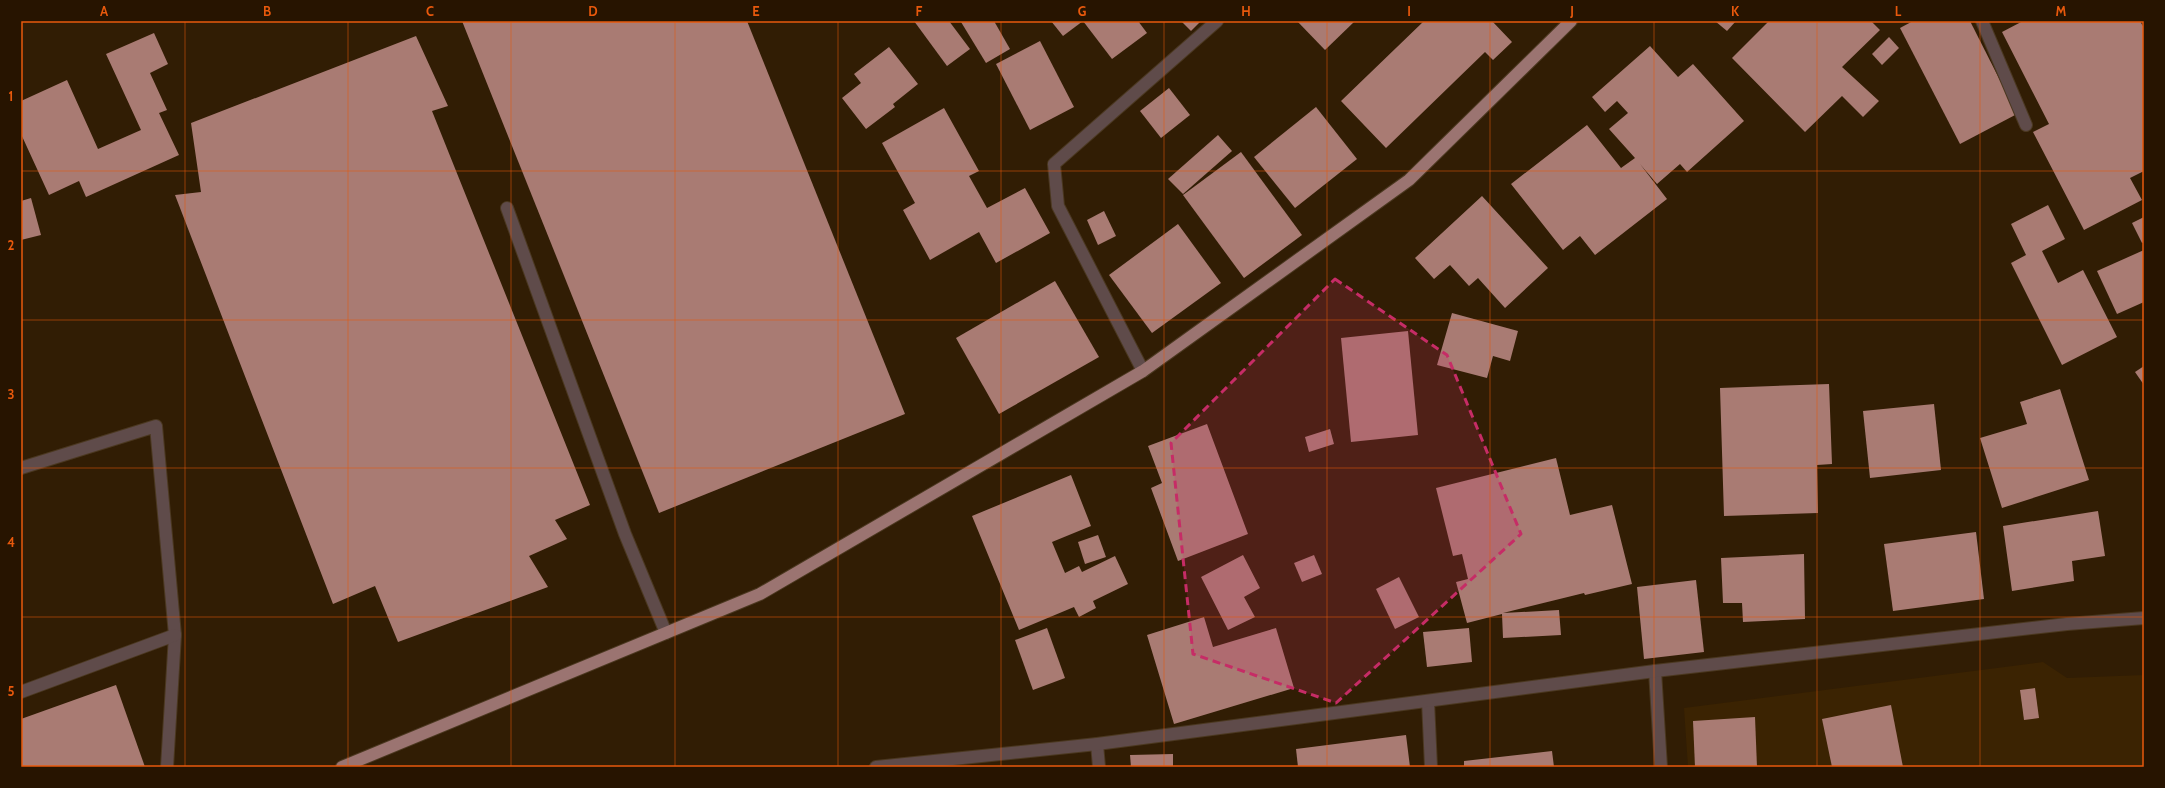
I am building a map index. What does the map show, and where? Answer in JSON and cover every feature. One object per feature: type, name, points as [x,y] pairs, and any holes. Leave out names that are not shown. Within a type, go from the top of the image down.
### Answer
[{"type":"main road","points":[[344,767],[760,594],[1143,371],[1410,180],[1571,21]]},
{"type":"street","points":[[1143,371],[1058,206],[1054,164],[1217,21]]},
{"type":"street","points":[[1982,21],[2026,125]]},
{"type":"street","points":[[507,208],[625,534],[666,633]]},
{"type":"street","points":[[21,468],[156,426],[175,635],[167,767]]},
{"type":"street","points":[[876,767],[1097,744],[1655,671],[2067,624],[2144,618]]},
{"type":"street","points":[[21,692],[175,635]]},
{"type":"street","points":[[1655,671],[1661,767]]},
{"type":"street","points":[[1428,701],[1431,767]]},
{"type":"street","points":[[1097,744],[1098,767]]},
{"type":"highlighted area","points":[[1335,279],[1447,355],[1521,534],[1336,703],[1193,654],[1171,443]]},
{"type":"shaded area","points":[[2043,662],[2067,678],[2144,675],[2144,767],[1688,767],[1684,708]]},
{"type":"building","points":[[462,21],[747,21],[905,414],[659,513]]},
{"type":"building","points":[[914,21],[949,21],[970,49],[947,66]]},
{"type":"building","points":[[994,21],[1010,49],[986,63],[961,22]]},
{"type":"building","points":[[1051,21],[1083,21],[1063,36]]},
{"type":"building","points":[[1083,21],[1138,21],[1147,33],[1112,59]]},
{"type":"building","points":[[1181,21],[1201,21],[1191,31]]},
{"type":"building","points":[[1297,21],[1355,21],[1325,50]]},
{"type":"building","points":[[1424,21],[1492,21],[1512,42],[1493,60],[1485,52],[1386,148],[1341,101]]},
{"type":"building","points":[[1715,21],[1736,21],[1727,31]]},
{"type":"building","points":[[1769,21],[1871,21],[1880,30],[1842,67],[1879,101],[1863,117],[1842,96],[1805,132],[1732,58]]},
{"type":"building","points":[[1913,21],[1970,21],[2017,114],[1960,144],[1900,28]]},
{"type":"building","points":[[2023,21],[2140,21],[2144,28],[2144,171],[2130,178],[2142,200],[2084,230],[2033,132],[2049,124],[2002,32]]},
{"type":"building","points":[[154,33],[168,64],[150,73],[167,110],[159,113],[179,155],[86,197],[79,181],[49,195],[21,134],[21,101],[67,80],[98,149],[141,130],[106,54]]},
{"type":"building","points":[[416,36],[448,106],[432,111],[590,505],[555,520],[567,539],[529,556],[548,587],[398,642],[375,586],[333,604],[175,195],[201,192],[191,123]]},
{"type":"building","points":[[1889,37],[1899,48],[1882,65],[1872,54]]},
{"type":"building","points":[[1040,41],[1074,107],[1030,130],[996,64]]},
{"type":"building","points":[[1650,46],[1678,77],[1693,64],[1744,121],[1687,172],[1680,164],[1657,184],[1640,164],[1667,199],[1595,255],[1580,236],[1563,250],[1511,184],[1587,125],[1621,168],[1635,158],[1609,129],[1628,113],[1617,101],[1605,112],[1592,97]]},
{"type":"building","points":[[889,47],[918,84],[893,104],[895,107],[866,129],[842,98],[861,83],[854,74]]},
{"type":"building","points":[[1169,88],[1190,115],[1161,138],[1140,111]]},
{"type":"building","points":[[1316,107],[1357,159],[1295,208],[1254,157]]},
{"type":"building","points":[[944,108],[979,171],[969,176],[987,208],[1025,188],[1050,233],[996,263],[979,232],[930,260],[903,210],[915,203],[882,143]]},
{"type":"building","points":[[1218,135],[1232,151],[1183,194],[1168,179]]},
{"type":"building","points":[[1241,152],[1302,235],[1244,278],[1183,195]]},
{"type":"building","points":[[1482,196],[1548,268],[1505,308],[1478,278],[1469,286],[1450,265],[1434,279],[1415,258]]},
{"type":"building","points":[[31,198],[41,235],[21,240],[21,201]]},
{"type":"building","points":[[2048,205],[2065,239],[2042,251],[2058,283],[2083,270],[2117,337],[2062,365],[2011,263],[2026,255],[2011,224]]},
{"type":"building","points":[[1104,211],[1116,236],[1098,245],[1087,220]]},
{"type":"building","points":[[2144,217],[2144,242],[2142,243],[2132,223]]},
{"type":"building","points":[[1178,224],[1221,283],[1152,333],[1109,275]]},
{"type":"building","points":[[2144,250],[2144,302],[2117,314],[2097,271]]},
{"type":"building","points":[[1055,281],[1099,357],[999,414],[956,338]]},
{"type":"building","points":[[1452,313],[1518,331],[1510,361],[1493,356],[1487,378],[1437,365]]},
{"type":"building","points":[[1408,331],[1418,435],[1351,442],[1341,338]]},
{"type":"building","points":[[2144,366],[2144,385],[2135,372]]},
{"type":"building","points":[[1829,384],[1832,464],[1817,465],[1818,513],[1724,516],[1720,388]]},
{"type":"building","points":[[2060,389],[2089,480],[2002,508],[1980,438],[2027,424],[2020,402]]},
{"type":"building","points":[[1934,404],[1941,470],[1870,478],[1863,411]]},
{"type":"building","points":[[1207,424],[1248,534],[1178,561],[1151,488],[1162,483],[1148,446]]},
{"type":"building","points":[[1330,429],[1334,444],[1309,452],[1305,437]]},
{"type":"building","points":[[1556,458],[1570,515],[1612,505],[1632,584],[1585,595],[1584,593],[1503,613],[1559,610],[1561,635],[1503,638],[1502,614],[1467,623],[1456,582],[1468,579],[1462,554],[1453,556],[1436,488]]},
{"type":"building","points":[[1071,475],[1091,526],[1052,542],[1065,573],[1079,566],[1082,572],[1115,556],[1128,584],[1093,601],[1096,608],[1079,617],[1074,607],[1019,630],[972,516]]},
{"type":"building","points":[[2098,511],[2105,556],[2072,561],[2074,581],[2012,591],[2003,526]]},
{"type":"building","points":[[1976,532],[1984,599],[1893,611],[1884,544]]},
{"type":"building","points":[[1098,535],[1106,557],[1085,564],[1078,542]]},
{"type":"building","points":[[1804,554],[1805,619],[1743,622],[1742,603],[1723,603],[1721,558]]},
{"type":"building","points":[[1243,555],[1260,588],[1244,597],[1255,617],[1228,630],[1201,577]]},
{"type":"building","points":[[1314,555],[1322,574],[1302,582],[1294,563]]},
{"type":"building","points":[[1399,577],[1419,617],[1395,629],[1376,589]]},
{"type":"building","points":[[1696,580],[1704,652],[1644,659],[1637,587]]},
{"type":"building","points":[[1204,617],[1213,647],[1276,628],[1294,688],[1174,724],[1147,635]]},
{"type":"building","points":[[1047,628],[1065,678],[1033,690],[1015,640]]},
{"type":"building","points":[[1469,628],[1472,662],[1427,667],[1423,632]]},
{"type":"building","points":[[116,685],[145,767],[21,767],[21,719]]},
{"type":"building","points":[[2035,688],[2039,718],[2024,720],[2020,690]]},
{"type":"building","points":[[1891,705],[1903,767],[1832,767],[1822,719]]},
{"type":"building","points":[[1755,717],[1757,767],[1695,767],[1693,721]]},
{"type":"building","points":[[1406,735],[1410,767],[1298,767],[1296,749]]},
{"type":"building","points":[[1552,751],[1554,767],[1464,767],[1464,761]]},
{"type":"building","points":[[1173,754],[1173,767],[1131,767],[1130,755]]}]
